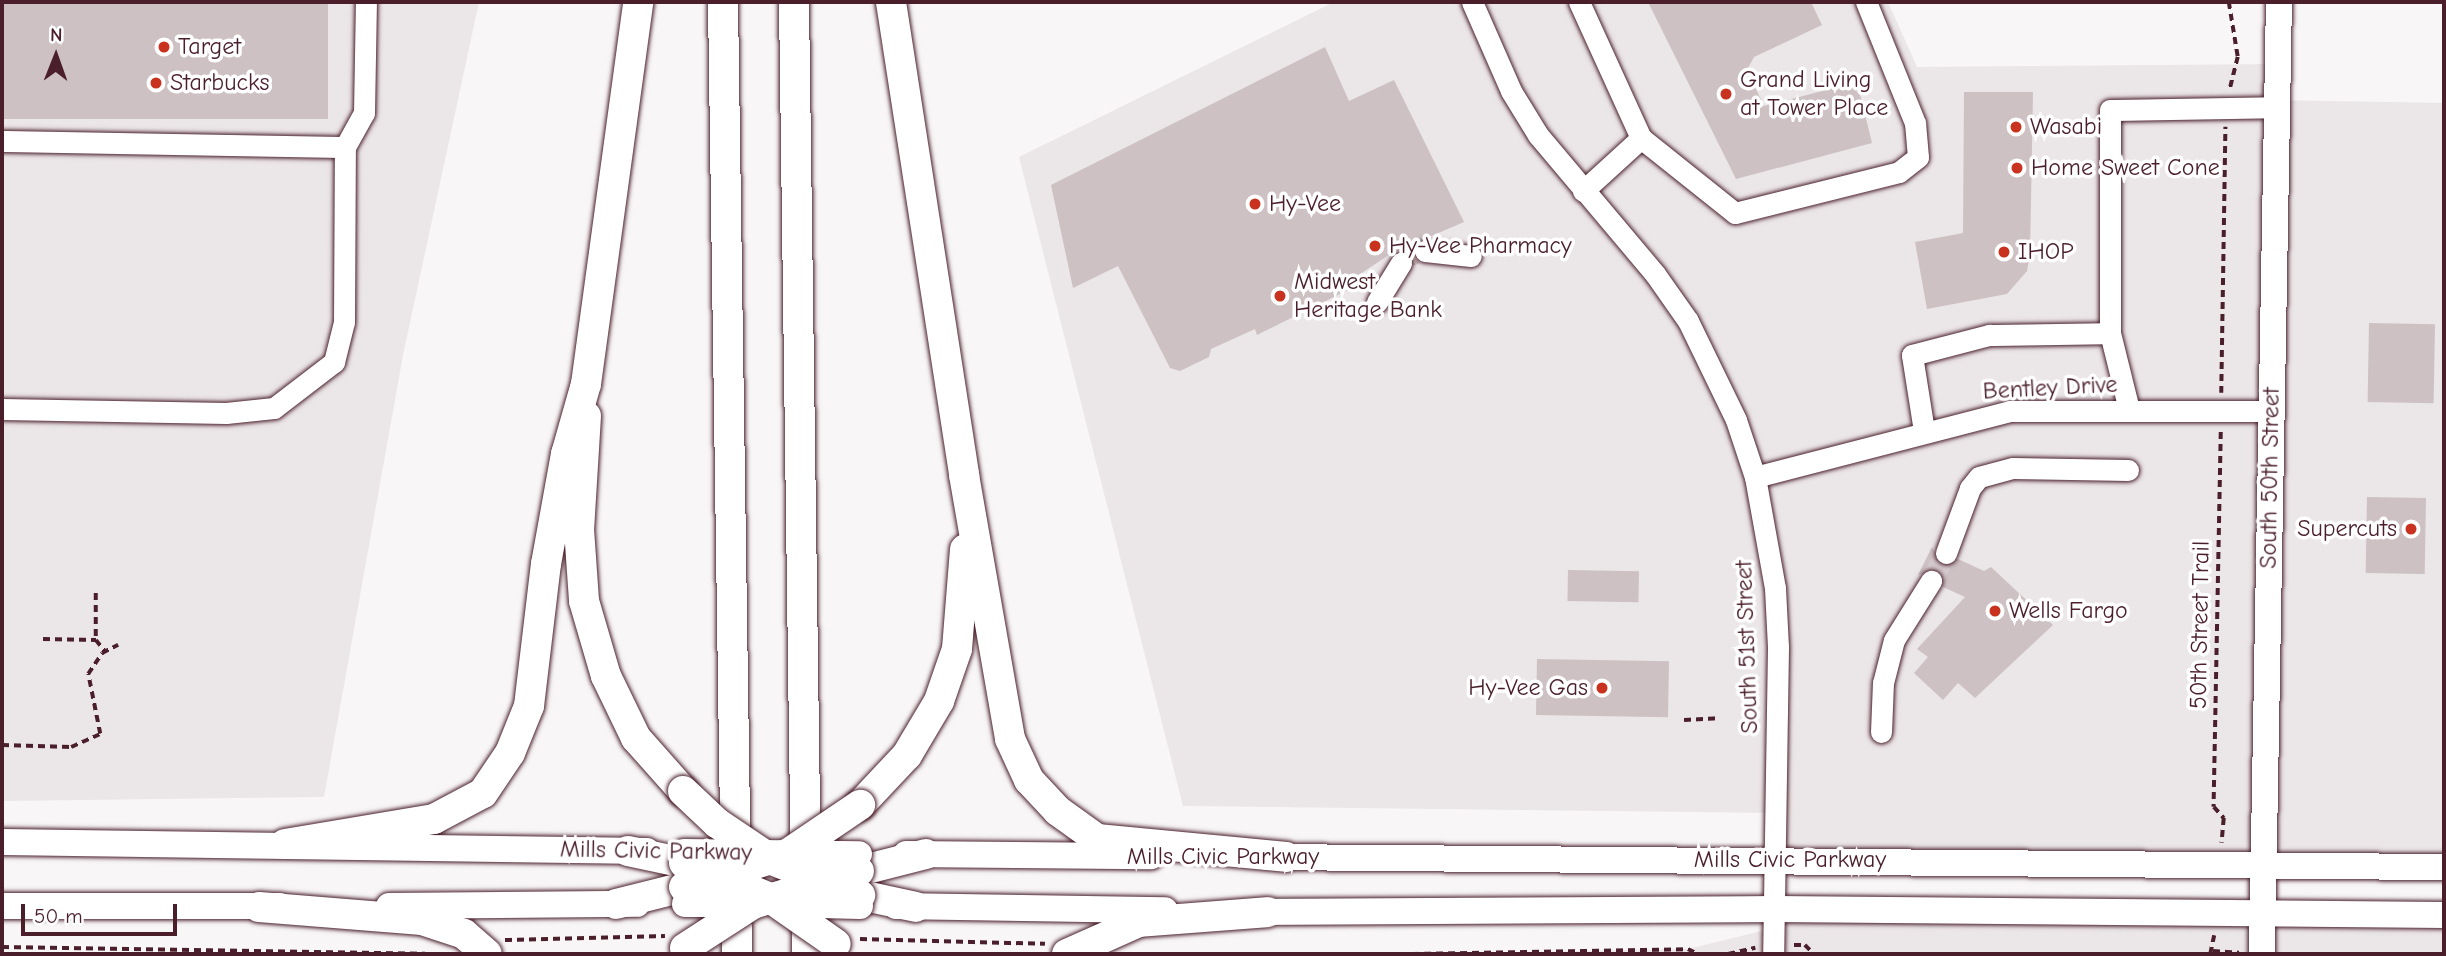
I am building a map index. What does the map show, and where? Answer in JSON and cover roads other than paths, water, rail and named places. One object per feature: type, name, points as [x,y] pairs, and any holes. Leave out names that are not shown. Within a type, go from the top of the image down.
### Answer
[{"type":"highway","points":[[285,844],[434,820],[483,793],[510,753],[529,706],[554,523],[586,384],[638,2]]},
{"type":"highway","points":[[723,2],[737,954]]},
{"type":"highway","points":[[794,2],[807,954]]},
{"type":"highway","points":[[891,2],[964,475],[1010,739],[1029,780],[1058,811],[1097,839],[1286,858]]},
{"type":"highway","points":[[586,384],[587,453],[579,529],[584,601],[606,676],[636,738],[683,791],[774,855],[821,881]]},
{"type":"highway","points":[[616,904],[684,877],[721,875],[774,855],[860,805],[907,755],[939,701],[957,649],[965,563],[964,475]]},
{"type":"highway","points":[[628,851],[684,877]]},
{"type":"highway","points":[[682,951],[768,902],[821,881],[860,881],[926,854]]},
{"type":"highway","points":[[721,875],[853,946]]},
{"type":"highway","points":[[860,881],[916,907]]},
{"type":"highway","points":[[259,907],[422,920],[464,934],[487,954]]},
{"type":"highway","points":[[1059,949],[1139,922],[1268,912]]},
{"type":"main road","name":"South 50th Street","points":[[2262,954],[2279,2]]},
{"type":"main road","name":"Mills Civic Parkway","points":[[2,842],[628,851]]},
{"type":"main road","points":[[2,848],[36,842]]},
{"type":"main road","name":"Mills Civic Parkway","points":[[926,854],[1775,859],[2444,867]]},
{"type":"main road","name":"Mills Civic Parkway","points":[[684,877],[774,855],[860,881]]},
{"type":"main road","points":[[684,877],[768,902],[860,881]]},
{"type":"main road","points":[[2,906],[616,904]]},
{"type":"main road","name":"Mills Civic Parkway","points":[[916,907],[1268,912],[1775,909],[2444,915]]},
{"type":"street","points":[[2,409],[226,413],[274,408],[316,380],[334,362],[344,322],[345,147],[364,113],[366,2]]},
{"type":"street","name":"South 51st Street","points":[[1472,2],[1511,91],[1583,191],[1656,274],[1688,321],[1736,420],[1755,477],[1775,588],[1773,954]]},
{"type":"street","points":[[1579,2],[1642,138],[1735,213],[1899,172],[1918,157],[1915,124],[1866,2]]},
{"type":"street","points":[[2129,410],[2110,333],[2110,110],[2277,107]]},
{"type":"street","points":[[1583,191],[1642,138]]},
{"type":"street","points":[[2,141],[345,147]]},
{"type":"street","points":[[1425,251],[1471,256]]},
{"type":"street","points":[[1377,302],[1401,263]]},
{"type":"street","points":[[1924,431],[1912,355],[1989,335],[2110,333]]},
{"type":"street","name":"Bentley Drive","points":[[1755,477],[1924,431],[2010,411],[2271,411]]},
{"type":"street","points":[[1946,553],[1970,488],[1979,477],[2013,468],[2129,471]]},
{"type":"street","points":[[1881,732],[1883,683],[1894,640],[1931,582]]},
{"type":"tunnel","points":[[1931,581],[1946,553]]},
{"type":"place","name":"Target","points":[[164,47]]},
{"type":"place","name":"Starbucks","points":[[156,83]]},
{"type":"place","name":"Grand Living at Tower Place","points":[[1726,94]]},
{"type":"place","name":"Wasabi","points":[[2016,127]]},
{"type":"place","name":"Home Sweet Cone","points":[[2017,168]]},
{"type":"place","name":"Hy-Vee","points":[[1255,204]]},
{"type":"place","name":"Hy-Vee Pharmacy","points":[[1375,246]]},
{"type":"place","name":"IHOP","points":[[2004,252]]},
{"type":"place","name":"Midwest Heritage Bank","points":[[1280,296]]},
{"type":"place","name":"Supercuts","points":[[2411,529]]},
{"type":"place","name":"Wells Fargo","points":[[1995,611]]},
{"type":"place","name":"Hy-Vee Gas","points":[[1602,688]]}]
